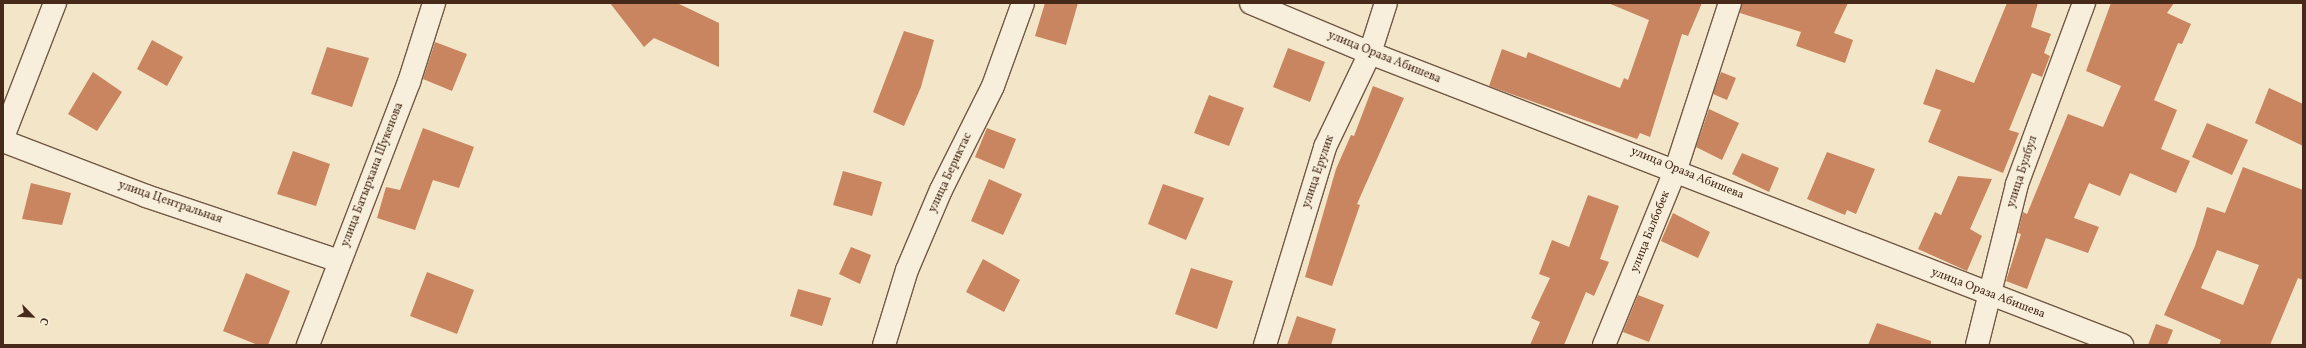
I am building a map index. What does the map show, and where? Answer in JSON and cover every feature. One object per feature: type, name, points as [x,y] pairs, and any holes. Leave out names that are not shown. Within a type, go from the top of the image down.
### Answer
[{"type":"street","points":[[3,137],[55,3]]},
{"type":"street","name":"улица Батырхана Шукенова","points":[[308,345],[409,82],[434,3]]},
{"type":"street","name":"улица Бериктас","points":[[884,345],[907,270],[941,190],[994,86],[1023,3]]},
{"type":"street","name":"улица Ораза Абишева","points":[[1251,3],[1370,53],[1676,169],[1988,296],[2122,345]]},
{"type":"street","name":"улица Ерулик","points":[[1265,345],[1325,147],[1370,53],[1386,3]]},
{"type":"street","name":"улица Балбобек","points":[[1604,345],[1676,169],[1730,3]]},
{"type":"street","name":"улица Булбул","points":[[1977,345],[2017,184],[2084,3]]},
{"type":"street","name":"улица Центральная","points":[[3,141],[146,196],[339,261]]},
{"type":"building","points":[[610,3],[677,3],[719,23],[719,67],[654,38],[644,47]]},
{"type":"building","points":[[1045,3],[1078,3],[1066,45],[1035,36]]},
{"type":"building","points":[[1608,3],[1702,3],[1688,36],[1682,34],[1650,137],[1640,133],[1637,139],[1489,86],[1502,49],[1526,58],[1528,52],[1620,88],[1624,78],[1628,80],[1649,20]]},
{"type":"building","points":[[1742,3],[1848,3],[1834,33],[1853,40],[1845,63],[1796,46],[1801,32],[1740,13]]},
{"type":"building","points":[[2007,3],[2038,3],[2031,27],[2051,34],[2044,53],[2050,56],[2042,77],[2032,73],[2009,130],[2019,133],[2003,173],[1928,142],[1941,110],[1923,104],[1936,69],[1974,83]]},
{"type":"building","points":[[2111,3],[2174,3],[2167,13],[2191,24],[2182,44],[2178,43],[2154,100],[2177,110],[2161,149],[2190,161],[2176,193],[2130,173],[2120,196],[2089,183],[2074,218],[2099,227],[2088,253],[2046,238],[2027,289],[2006,281],[2021,234],[2018,233],[2023,212],[2027,214],[2068,114],[2103,127],[2121,86],[2086,71]]},
{"type":"building","points":[[904,31],[934,40],[921,87],[904,126],[873,112]]},
{"type":"building","points":[[152,40],[183,57],[167,86],[137,69]]},
{"type":"building","points":[[435,42],[467,54],[452,91],[423,79]]},
{"type":"building","points":[[327,47],[369,58],[352,107],[311,94]]},
{"type":"building","points":[[1288,48],[1325,62],[1310,102],[1273,87]]},
{"type":"building","points":[[93,72],[122,92],[97,131],[68,114]]},
{"type":"building","points":[[1721,72],[1736,78],[1727,100],[1713,94]]},
{"type":"building","points":[[1373,86],[1404,98],[1357,204],[1360,205],[1332,286],[1305,277],[1336,169],[1351,135],[1354,136]]},
{"type":"building","points":[[2269,88],[2303,104],[2303,146],[2255,123]]},
{"type":"building","points":[[1209,95],[1244,108],[1229,146],[1194,133]]},
{"type":"building","points":[[1709,109],[1739,123],[1722,160],[1696,147]]},
{"type":"building","points":[[2207,123],[2248,140],[2232,175],[2192,157]]},
{"type":"building","points":[[423,128],[474,147],[459,188],[433,180],[415,230],[377,218],[386,187],[400,190]]},
{"type":"building","points":[[987,128],[1016,139],[1004,169],[975,157]]},
{"type":"building","points":[[293,151],[330,164],[316,206],[277,194]]},
{"type":"building","points":[[1827,152],[1875,169],[1856,214],[1847,210],[1845,215],[1807,199]]},
{"type":"building","points":[[1742,153],[1779,168],[1769,192],[1732,174]]},
{"type":"building","points":[[2243,167],[2303,190],[2303,280],[2298,278],[2270,345],[2219,345],[2221,340],[2164,315],[2195,246],[2207,207],[2225,213]],"holes":[[[2217,250],[2259,265],[2243,305],[2201,288]]]},
{"type":"building","points":[[843,171],[882,182],[872,216],[833,205]]},
{"type":"building","points":[[1958,176],[1992,179],[1970,229],[1982,236],[1967,271],[1918,249],[1935,212],[1941,215]]},
{"type":"building","points":[[989,179],[1022,194],[1003,235],[971,221]]},
{"type":"building","points":[[31,183],[71,193],[62,225],[22,219]]},
{"type":"building","points":[[1163,184],[1204,198],[1186,240],[1148,224]]},
{"type":"building","points":[[1588,195],[1619,206],[1600,259],[1609,262],[1594,296],[1586,292],[1564,345],[1530,345],[1540,322],[1531,318],[1550,278],[1539,274],[1552,240],[1569,247]]},
{"type":"building","points":[[1673,213],[1710,232],[1698,258],[1661,241]]},
{"type":"building","points":[[851,247],[871,255],[860,284],[839,274]]},
{"type":"building","points":[[983,259],[1020,280],[1004,312],[966,292]]},
{"type":"building","points":[[1191,268],[1233,281],[1217,329],[1175,314]]},
{"type":"building","points":[[427,272],[474,290],[457,334],[410,316]]},
{"type":"building","points":[[246,273],[290,291],[268,345],[258,345],[223,331]]},
{"type":"building","points":[[798,289],[831,298],[822,326],[790,316]]},
{"type":"building","points":[[1638,295],[1664,305],[1649,342],[1623,332]]},
{"type":"building","points":[[1297,316],[1336,329],[1331,345],[1287,345]]},
{"type":"building","points":[[1877,323],[1931,341],[1931,345],[1868,345]]},
{"type":"building","points":[[2156,324],[2173,330],[2167,345],[2148,345]]}]
